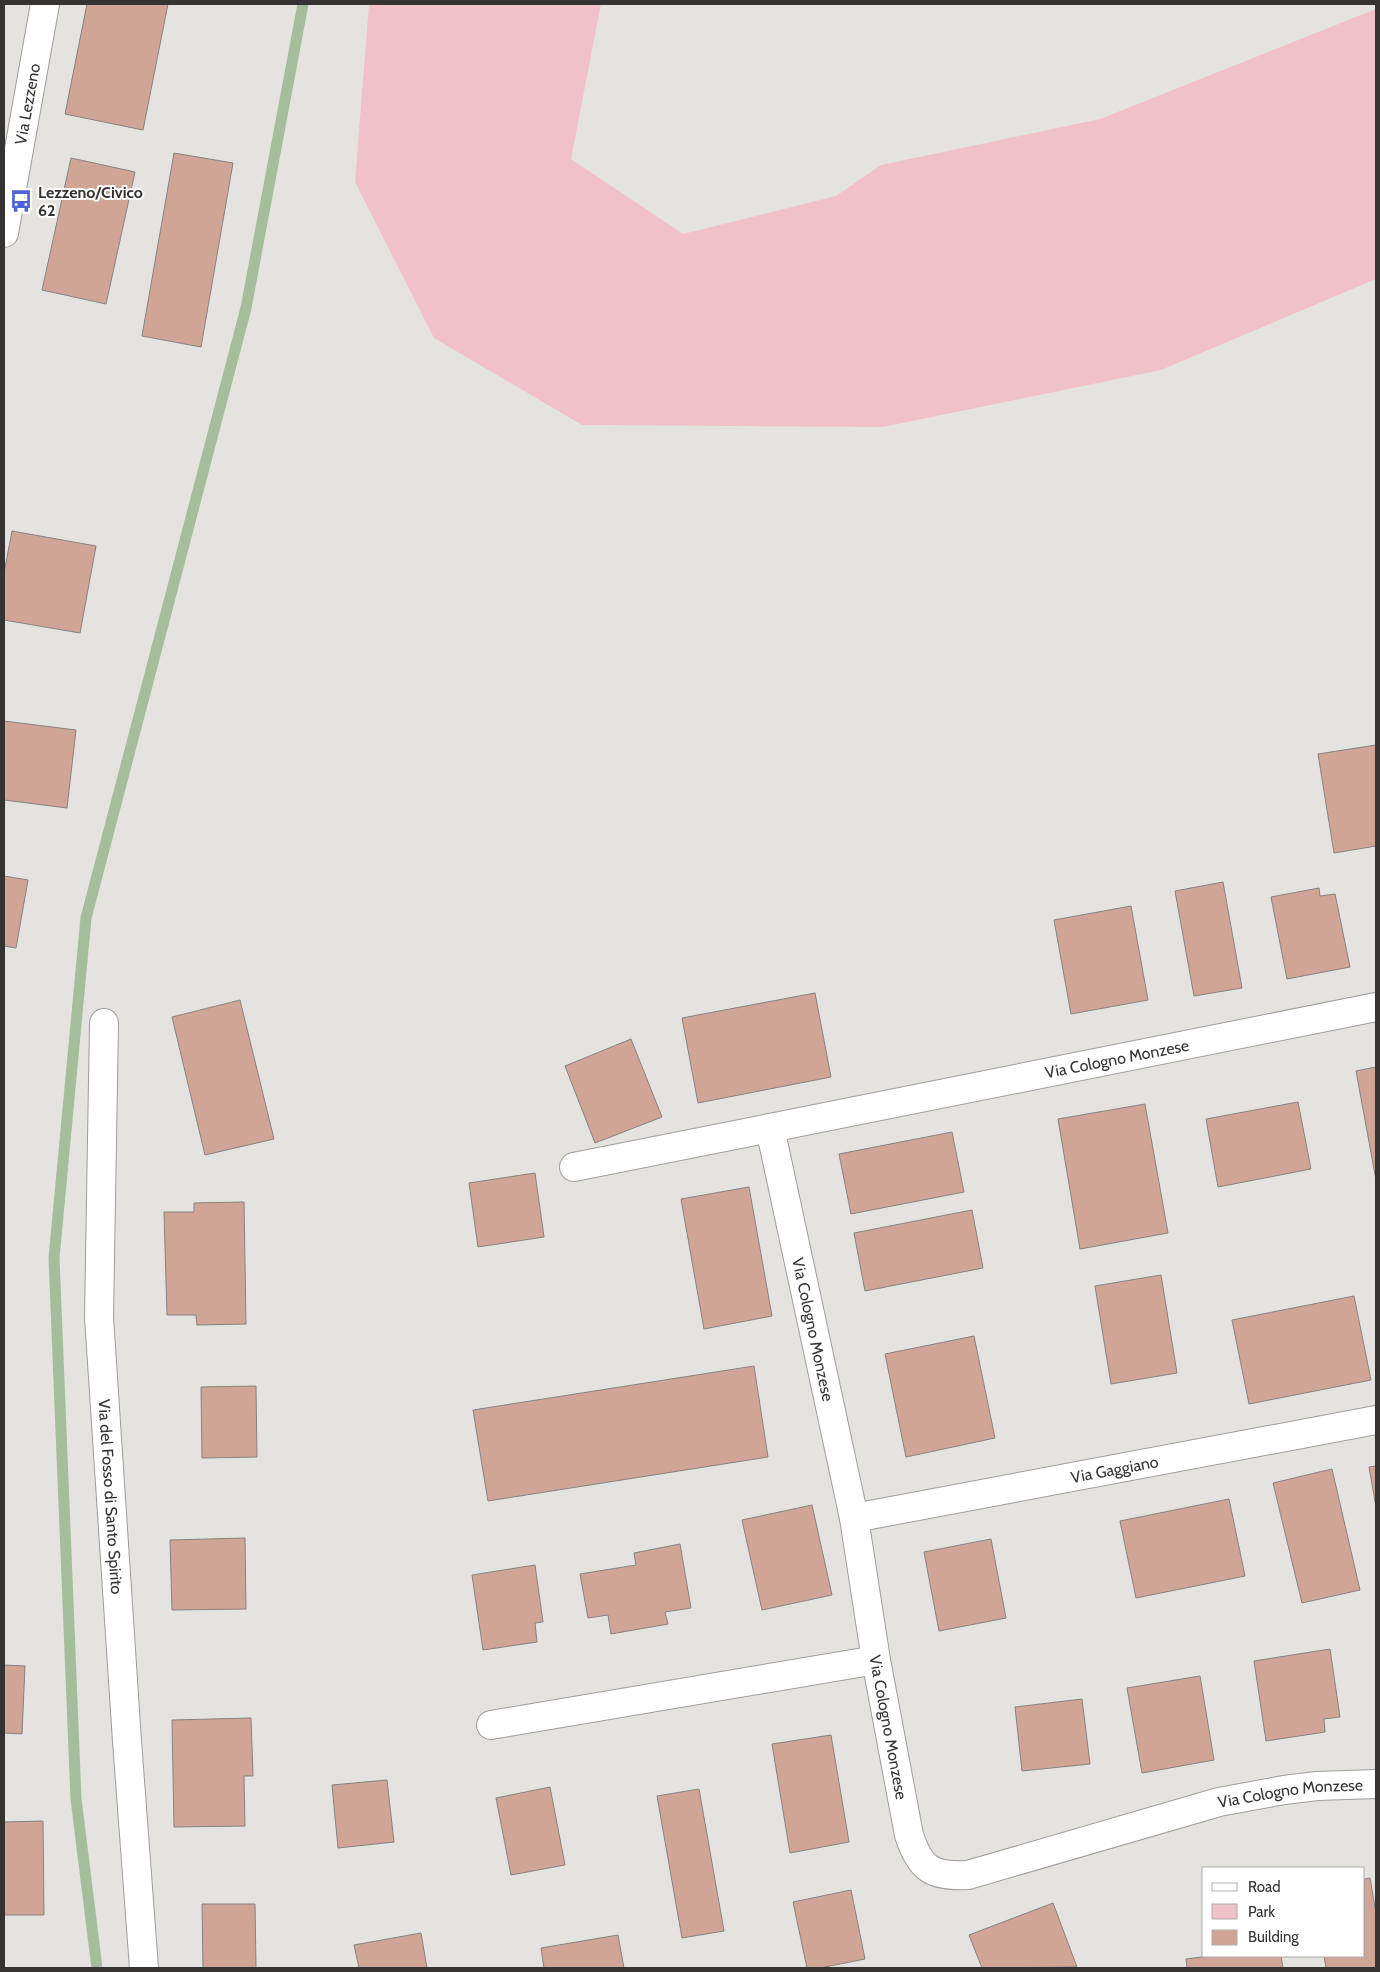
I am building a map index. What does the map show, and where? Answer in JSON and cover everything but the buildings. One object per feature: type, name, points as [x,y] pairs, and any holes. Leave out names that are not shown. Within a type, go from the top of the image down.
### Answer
[{"type":"street","name":"Via Lezzeno","points":[[4,233],[45,4]]},
{"type":"street","name":"Via Cologno Monzese","points":[[574,1167],[1376,1007]]},
{"type":"street","name":"Via del Fosso di Santo Spirito","points":[[104,1023],[99,1317],[126,1731],[144,1968]]},
{"type":"street","name":"Via Cologno Monzese","points":[[770,1128],[854,1518],[876,1660],[910,1835],[918,1859],[930,1870],[937,1873],[957,1876],[978,1873],[1219,1802],[1309,1787],[1376,1784]]},
{"type":"street","name":"Via Gaggiano","points":[[854,1518],[1376,1420]]},
{"type":"street","points":[[490,1725],[876,1660]]},
{"type":"green space","points":[[369,4],[601,4],[571,159],[683,234],[836,196],[881,165],[1100,119],[1376,9],[1376,279],[1161,370],[883,427],[582,425],[434,338],[355,182]]},
{"type":"waterway","points":[[97,1968],[76,1799],[54,1258],[86,918],[246,308],[303,4]]},
{"type":"place","name":"Lezzeno/Civico 62","points":[[21,201]]}]
